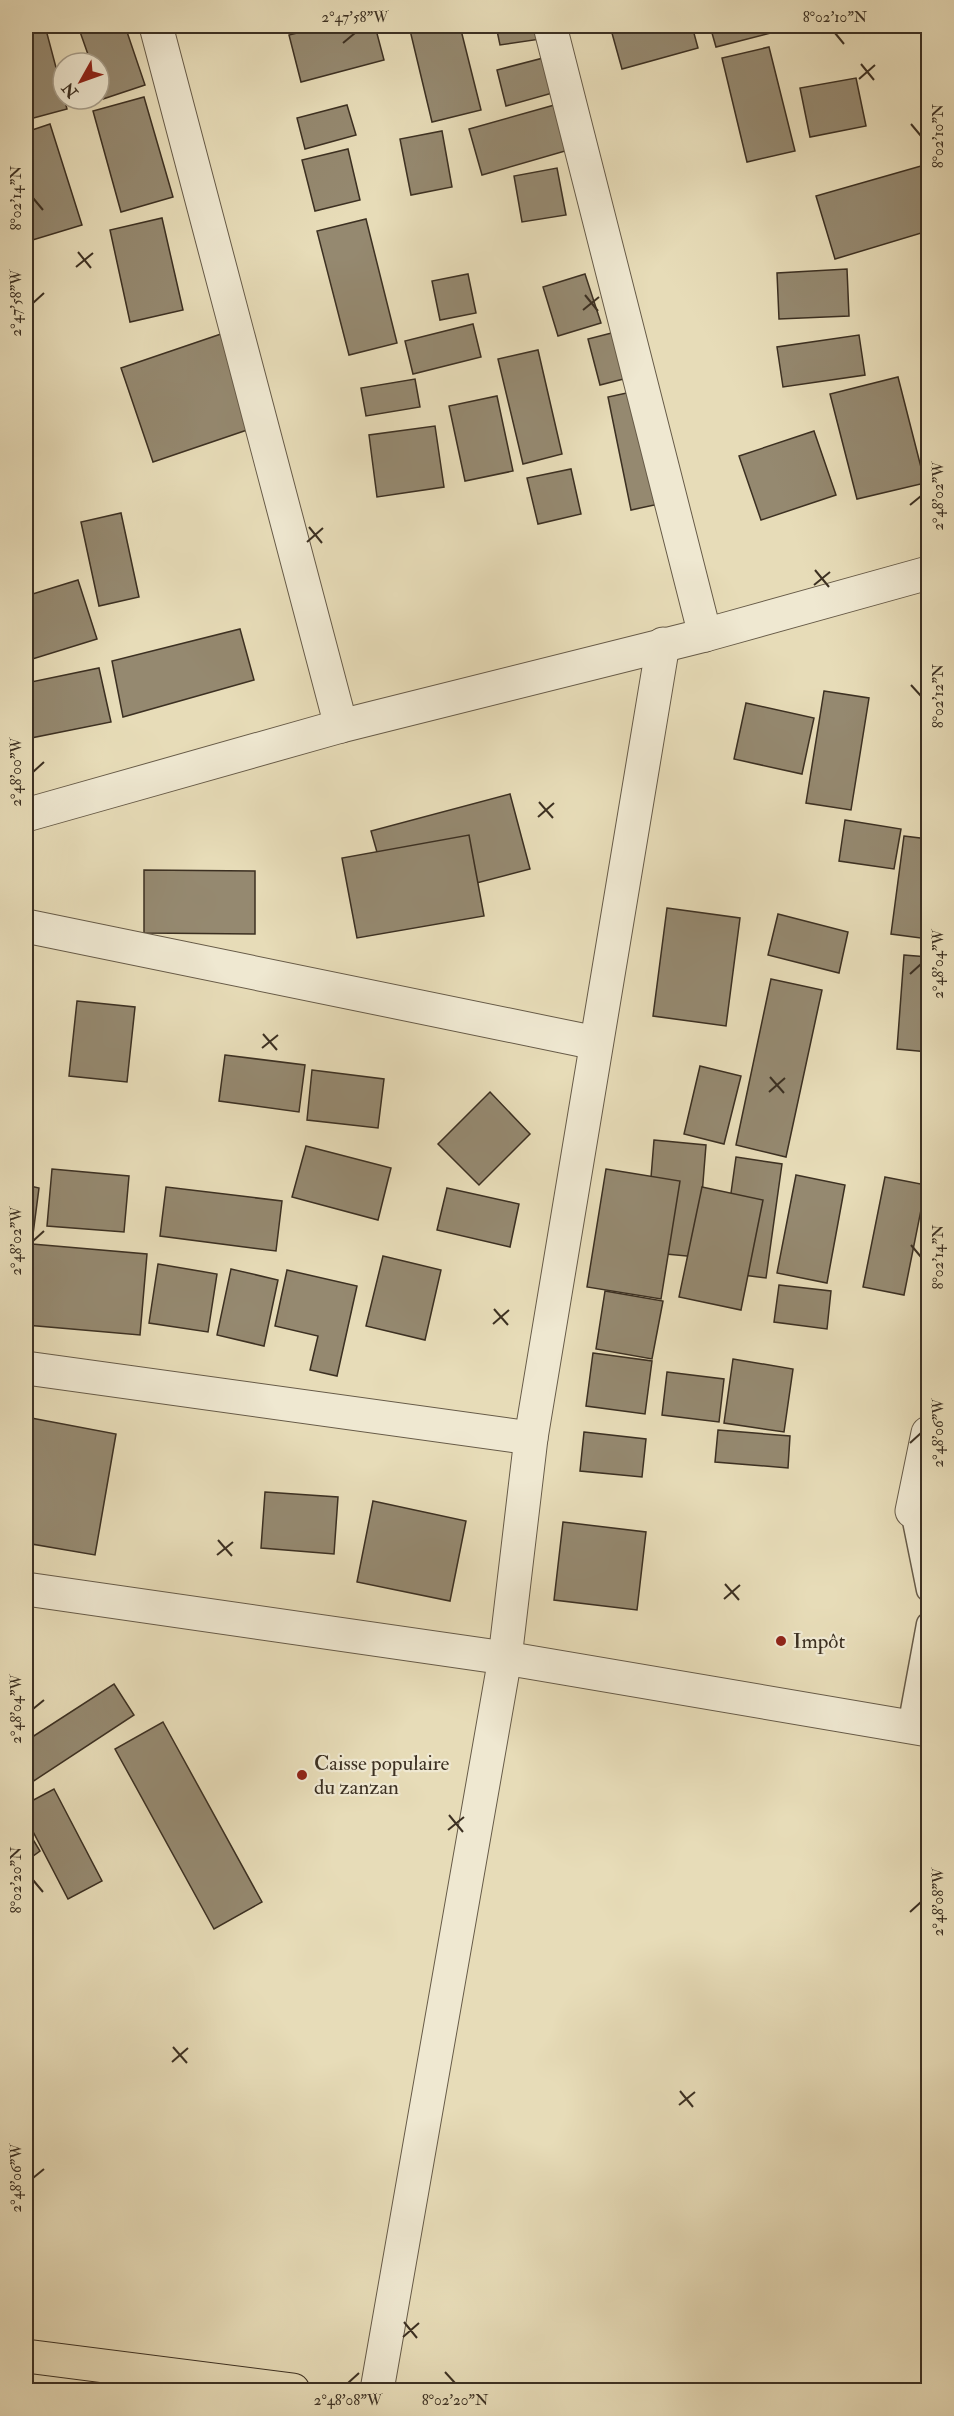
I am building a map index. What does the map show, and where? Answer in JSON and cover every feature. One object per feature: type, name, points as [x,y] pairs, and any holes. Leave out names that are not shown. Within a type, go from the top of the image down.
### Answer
[{"type":"main road","points":[[26,2356],[293,2391]]},
{"type":"street","points":[[156,26],[341,726]]},
{"type":"street","points":[[550,26],[705,635]]},
{"type":"street","points":[[26,815],[341,726],[705,635],[928,573]]},
{"type":"street","points":[[377,2391],[505,1658],[531,1438],[663,644]]},
{"type":"street","points":[[26,926],[597,1043]]},
{"type":"street","points":[[26,1368],[531,1438]]},
{"type":"street","points":[[912,1511],[928,1433]]},
{"type":"street","points":[[26,1589],[505,1658],[919,1728]]},
{"type":"lane","points":[[912,1511],[928,1590]]},
{"type":"lane","points":[[919,1728],[928,1624]]},
{"type":"building","points":[[26,26],[45,26],[52,51],[51,111],[60,111],[26,120]]},
{"type":"building","points":[[78,26],[125,26],[145,85],[111,96],[111,51],[87,51]]},
{"type":"building","points":[[256,26],[296,26],[258,33]]},
{"type":"building","points":[[325,26],[375,26],[384,60],[301,82],[289,35]]},
{"type":"building","points":[[409,26],[460,26],[481,110],[432,122]]},
{"type":"building","points":[[496,26],[538,26],[541,39],[500,45]]},
{"type":"building","points":[[610,26],[692,26],[698,48],[622,69]]},
{"type":"building","points":[[710,26],[798,26],[716,47]]},
{"type":"building","points":[[769,47],[795,151],[747,162],[722,58]]},
{"type":"building","points":[[547,57],[556,92],[506,106],[497,70]]},
{"type":"building","points":[[856,78],[866,126],[810,137],[800,88]]},
{"type":"building","points":[[144,97],[173,197],[121,212],[93,111],[111,111],[111,106]]},
{"type":"building","points":[[558,104],[572,149],[482,175],[469,129]]},
{"type":"building","points":[[347,105],[356,135],[305,149],[297,118]]},
{"type":"building","points":[[50,124],[82,225],[26,242],[26,132]]},
{"type":"building","points":[[442,131],[452,187],[411,195],[400,139]]},
{"type":"building","points":[[348,149],[360,200],[315,211],[302,160]]},
{"type":"building","points":[[928,164],[928,231],[835,259],[816,196]]},
{"type":"building","points":[[557,168],[566,215],[522,222],[514,176]]},
{"type":"building","points":[[162,218],[183,310],[130,322],[110,230]]},
{"type":"building","points":[[366,219],[397,343],[349,355],[317,231]]},
{"type":"building","points":[[847,269],[849,316],[779,319],[777,273]]},
{"type":"building","points":[[468,274],[476,313],[440,320],[432,281]]},
{"type":"building","points":[[585,274],[601,323],[558,336],[543,287]]},
{"type":"building","points":[[473,324],[481,357],[413,374],[405,341]]},
{"type":"building","points":[[639,326],[651,372],[600,385],[588,339]]},
{"type":"building","points":[[221,334],[253,428],[153,462],[121,368]]},
{"type":"building","points":[[859,335],[865,375],[783,387],[777,347]]},
{"type":"building","points":[[538,350],[562,454],[523,464],[498,359]]},
{"type":"building","points":[[898,377],[925,483],[857,499],[830,394]]},
{"type":"building","points":[[415,379],[420,407],[366,416],[361,388]]},
{"type":"building","points":[[650,388],[673,501],[631,510],[608,397]]},
{"type":"building","points":[[497,396],[513,471],[465,481],[449,406]]},
{"type":"building","points":[[435,426],[444,487],[377,497],[369,435]]},
{"type":"building","points":[[814,431],[836,495],[761,520],[739,456]]},
{"type":"building","points":[[571,469],[581,514],[538,524],[527,478]]},
{"type":"building","points":[[121,513],[139,597],[99,606],[81,522]]},
{"type":"building","points":[[78,580],[97,639],[26,661],[26,596]]},
{"type":"building","points":[[240,629],[254,680],[123,717],[112,661]]},
{"type":"building","points":[[99,668],[111,722],[26,739],[26,683]]},
{"type":"building","points":[[824,691],[869,698],[851,810],[806,803]]},
{"type":"building","points":[[746,703],[814,718],[802,774],[734,759]]},
{"type":"building","points":[[510,794],[530,869],[392,905],[371,831]]},
{"type":"building","points":[[845,820],[901,829],[894,869],[839,861]]},
{"type":"building","points":[[469,835],[484,916],[357,938],[342,858]]},
{"type":"building","points":[[904,836],[928,839],[928,939],[891,934]]},
{"type":"building","points":[[144,870],[255,871],[255,934],[144,933]]},
{"type":"building","points":[[667,908],[740,918],[726,1026],[653,1016]]},
{"type":"building","points":[[778,914],[848,932],[839,973],[768,955]]},
{"type":"building","points":[[904,955],[928,957],[928,1052],[897,1049]]},
{"type":"building","points":[[771,979],[822,990],[786,1157],[736,1145]]},
{"type":"building","points":[[77,1001],[135,1007],[127,1082],[69,1076]]},
{"type":"building","points":[[225,1055],[305,1065],[299,1112],[219,1101]]},
{"type":"building","points":[[700,1066],[741,1076],[724,1144],[684,1134]]},
{"type":"building","points":[[312,1070],[384,1079],[378,1128],[307,1120]]},
{"type":"building","points":[[490,1092],[530,1134],[479,1185],[438,1144]]},
{"type":"building","points":[[654,1140],[706,1145],[697,1257],[645,1252]]},
{"type":"building","points":[[306,1146],[391,1168],[378,1220],[292,1197]]},
{"type":"building","points":[[736,1157],[782,1164],[766,1278],[720,1272]]},
{"type":"building","points":[[52,1169],[129,1176],[124,1232],[47,1226]]},
{"type":"building","points":[[606,1169],[680,1181],[661,1299],[587,1287]]},
{"type":"building","points":[[796,1175],[845,1185],[827,1283],[777,1273]]},
{"type":"building","points":[[885,1177],[926,1185],[904,1295],[863,1287]]},
{"type":"building","points":[[26,1185],[39,1188],[26,1288]]},
{"type":"building","points":[[166,1187],[282,1201],[276,1251],[160,1236]]},
{"type":"building","points":[[702,1187],[763,1200],[741,1310],[679,1297]]},
{"type":"building","points":[[447,1188],[519,1204],[510,1247],[437,1230]]},
{"type":"building","points":[[32,1244],[147,1254],[140,1335],[26,1325]]},
{"type":"building","points":[[383,1256],[441,1270],[425,1340],[366,1326]]},
{"type":"building","points":[[158,1264],[217,1274],[208,1332],[149,1323]]},
{"type":"building","points":[[231,1269],[278,1280],[264,1346],[217,1335]]},
{"type":"building","points":[[287,1270],[357,1286],[337,1376],[310,1370],[318,1336],[275,1326]]},
{"type":"building","points":[[779,1285],[831,1291],[827,1329],[774,1322]]},
{"type":"building","points":[[605,1291],[663,1301],[652,1359],[596,1349]]},
{"type":"building","points":[[593,1353],[652,1361],[645,1414],[586,1406]]},
{"type":"building","points":[[733,1359],[793,1369],[784,1432],[724,1423]]},
{"type":"building","points":[[667,1372],[724,1379],[719,1422],[662,1415]]},
{"type":"building","points":[[26,1417],[116,1434],[95,1555],[26,1543]]},
{"type":"building","points":[[718,1430],[790,1436],[788,1468],[715,1462]]},
{"type":"building","points":[[584,1432],[646,1439],[642,1477],[580,1471]]},
{"type":"building","points":[[265,1492],[338,1497],[334,1554],[261,1548]]},
{"type":"building","points":[[373,1501],[466,1521],[450,1601],[357,1582]]},
{"type":"building","points":[[563,1522],[646,1532],[637,1610],[554,1600]]},
{"type":"building","points":[[26,1662],[33,1663],[26,1708]]},
{"type":"building","points":[[114,1684],[134,1715],[26,1786],[26,1741]]},
{"type":"building","points":[[163,1722],[262,1902],[214,1929],[115,1749]]},
{"type":"building","points":[[54,1789],[102,1881],[68,1899],[26,1818],[26,1804]]},
{"type":"building","points":[[26,1828],[40,1851],[26,1861]]},
{"type":"place","name":"Impôt","points":[[781,1641]]},
{"type":"place","name":"Caisse populaire du zanzan","points":[[302,1775]]}]
